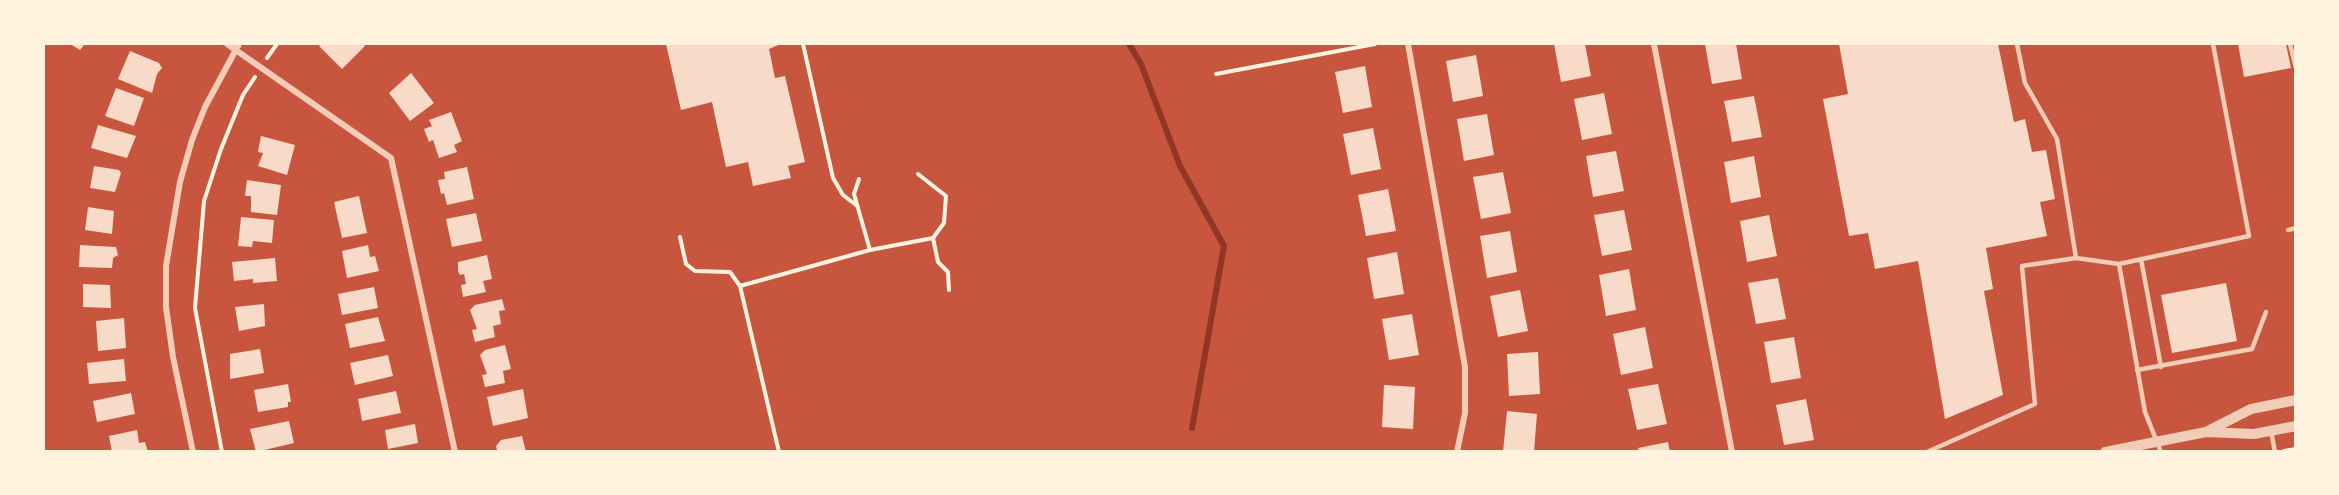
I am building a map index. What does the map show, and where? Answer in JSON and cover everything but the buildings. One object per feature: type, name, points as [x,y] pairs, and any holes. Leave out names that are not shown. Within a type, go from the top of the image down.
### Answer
[{"type":"street","points":[[227,44],[237,46],[261,67],[391,158],[455,452]]},
{"type":"street","points":[[1408,44],[1465,367],[1465,413],[1457,452]]},
{"type":"street","points":[[1654,44],[1732,452]]},
{"type":"street","points":[[193,452],[173,357],[166,307],[166,266],[178,192],[192,140],[237,46]]},
{"type":"street","points":[[2106,451],[2160,447],[2206,432],[2251,408],[2295,400]]},
{"type":"street","points":[[2206,432],[2253,434],[2295,426]]},
{"type":"lane","points":[[2017,44],[2025,83],[2057,140],[2076,258]]},
{"type":"lane","points":[[1927,452],[2035,404],[2022,266],[2076,258],[2119,264],[2249,236],[2213,44]]},
{"type":"lane","points":[[2290,44],[2295,68]]},
{"type":"lane","points":[[2288,230],[2295,228]]},
{"type":"lane","points":[[2141,260],[2161,367]]},
{"type":"lane","points":[[2119,264],[2145,412],[2160,447]]},
{"type":"lane","points":[[2137,370],[2252,349],[2266,312]]},
{"type":"lane","points":[[2271,431],[2275,452]]},
{"type":"path","points":[[222,452],[195,308],[204,201],[221,149],[243,95],[277,44]]},
{"type":"path","points":[[803,44],[833,178],[843,195],[857,206]]},
{"type":"path","points":[[1216,74],[1375,44]]},
{"type":"path","points":[[740,286],[870,250],[933,238],[944,223],[946,196],[918,174]]},
{"type":"path","points":[[859,179],[854,194],[870,250]]},
{"type":"path","points":[[680,237],[686,264],[695,271],[730,272],[740,286],[779,452]]},
{"type":"path","points":[[933,238],[938,262],[948,272],[949,290]]},
{"type":"waterway","points":[[1129,44],[1141,64],[1180,166],[1224,246],[1192,428]]}]
